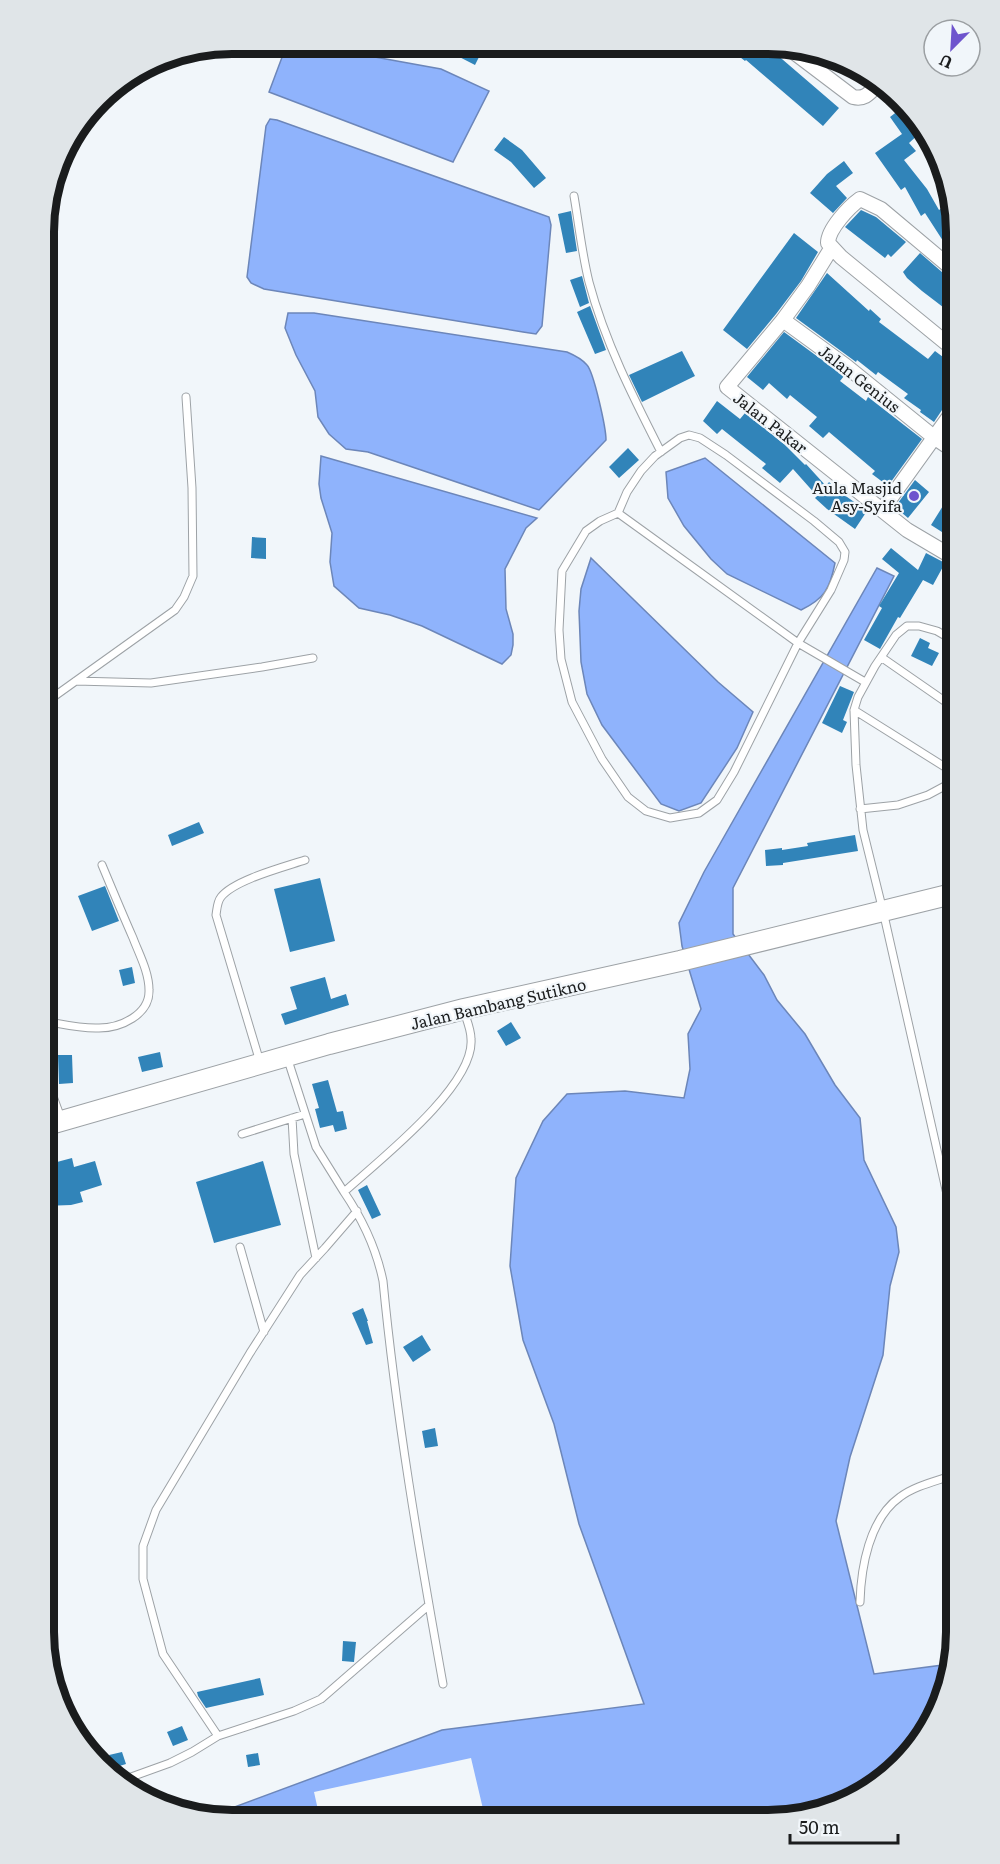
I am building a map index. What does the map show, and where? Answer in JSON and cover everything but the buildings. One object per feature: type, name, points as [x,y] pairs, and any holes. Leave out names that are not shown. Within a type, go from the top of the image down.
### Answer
[{"type":"street","points":[[800,57],[853,97],[861,99],[873,89]]},
{"type":"street","points":[[946,263],[881,209],[860,199],[849,208],[830,232],[828,243],[833,249],[946,343]]},
{"type":"street","name":"Jalan Pakar","points":[[833,249],[783,320],[727,387],[907,530],[946,553]]},
{"type":"street","name":"Jalan Genius","points":[[783,320],[846,366],[946,445]]},
{"type":"street","points":[[882,510],[946,422]]},
{"type":"street","name":"Jalan Bambang Sutikno","points":[[54,1123],[330,1044],[464,1009],[680,961],[946,895]]},
{"type":"lane","points":[[574,196],[582,250],[597,310],[614,355],[661,452]]},
{"type":"lane","points":[[54,696],[176,610],[184,597],[193,576],[192,488],[186,397]]},
{"type":"lane","points":[[689,435],[700,438],[814,520],[839,542],[845,552],[844,560],[831,590],[798,643],[734,772],[717,800],[699,813],[670,818],[646,811],[628,797],[602,759],[572,702],[561,659],[559,630],[562,572],[586,531],[600,521],[618,513],[627,492],[641,471],[661,452],[680,438],[689,435]]},
{"type":"lane","points":[[618,513],[798,643],[865,682]]},
{"type":"lane","points":[[946,636],[919,626],[907,626],[896,635],[880,657],[865,682],[854,710],[862,831],[883,911],[946,1190]]},
{"type":"lane","points":[[880,657],[946,702]]},
{"type":"lane","points":[[76,681],[151,682],[262,668],[313,658]]},
{"type":"lane","points":[[854,710],[946,768]]},
{"type":"lane","points":[[860,809],[898,805],[928,795],[946,785]]},
{"type":"lane","points":[[261,1065],[216,915],[217,906],[220,897],[230,889],[248,880],[305,860]]},
{"type":"lane","points":[[54,1022],[101,1028],[118,1024],[135,1016],[144,1010],[147,1002],[150,990],[144,966],[102,865]]},
{"type":"lane","points":[[344,1192],[419,1125],[450,1090],[466,1062],[472,1040],[464,1009]]},
{"type":"lane","points":[[287,1057],[316,1147],[357,1211],[378,1256],[401,1433],[443,1684]]},
{"type":"lane","points":[[242,1134],[306,1114]]},
{"type":"lane","points":[[292,1118],[294,1154],[316,1258]]},
{"type":"lane","points":[[218,1736],[163,1654],[143,1579],[143,1546],[156,1510],[300,1275],[357,1211]]},
{"type":"lane","points":[[240,1247],[264,1332]]},
{"type":"lane","points":[[860,1602],[866,1553],[872,1536],[892,1503],[910,1490],[946,1477]]},
{"type":"lane","points":[[130,1777],[170,1763],[218,1736],[294,1711],[321,1699],[429,1605]]},
{"type":"water","points":[[283,54],[358,54],[441,69],[489,91],[453,162],[269,92]]},
{"type":"water","points":[[270,119],[549,217],[551,225],[542,326],[536,334],[264,289],[251,283],[247,277],[266,126]]},
{"type":"water","points":[[288,313],[314,313],[567,352],[583,361],[590,370],[599,401],[606,440],[539,510],[368,452],[346,449],[329,434],[318,417],[315,391],[285,328]]},
{"type":"water","points":[[321,456],[537,518],[526,528],[505,569],[506,609],[513,634],[513,645],[511,655],[502,664],[422,626],[359,608],[334,586],[330,562],[332,533],[319,484]]},
{"type":"water","points":[[705,458],[835,563],[825,592],[815,602],[801,610],[727,574],[711,559],[684,526],[668,498],[666,472]]},
{"type":"water","points":[[591,558],[718,682],[753,712],[737,748],[701,803],[679,811],[661,804],[602,725],[587,694],[581,662],[579,611],[581,589]]},
{"type":"water","points":[[877,568],[894,576],[733,888],[733,934],[764,975],[777,1000],[805,1034],[835,1085],[860,1118],[864,1160],[896,1227],[899,1252],[890,1286],[883,1355],[850,1457],[836,1521],[874,1674],[943,1665],[937,1689],[922,1721],[894,1758],[867,1780],[825,1801],[779,1810],[228,1810],[442,1730],[644,1704],[579,1524],[554,1424],[523,1340],[510,1266],[516,1178],[543,1121],[567,1094],[625,1091],[684,1098],[690,1069],[688,1034],[701,1009],[682,946],[679,923],[704,872]]},
{"type":"pier","points":[[471,1758],[483,1809],[318,1810],[314,1792]]},
{"type":"place","name":"Aula Masjid Asy-Syifa","points":[[914,496]]}]
